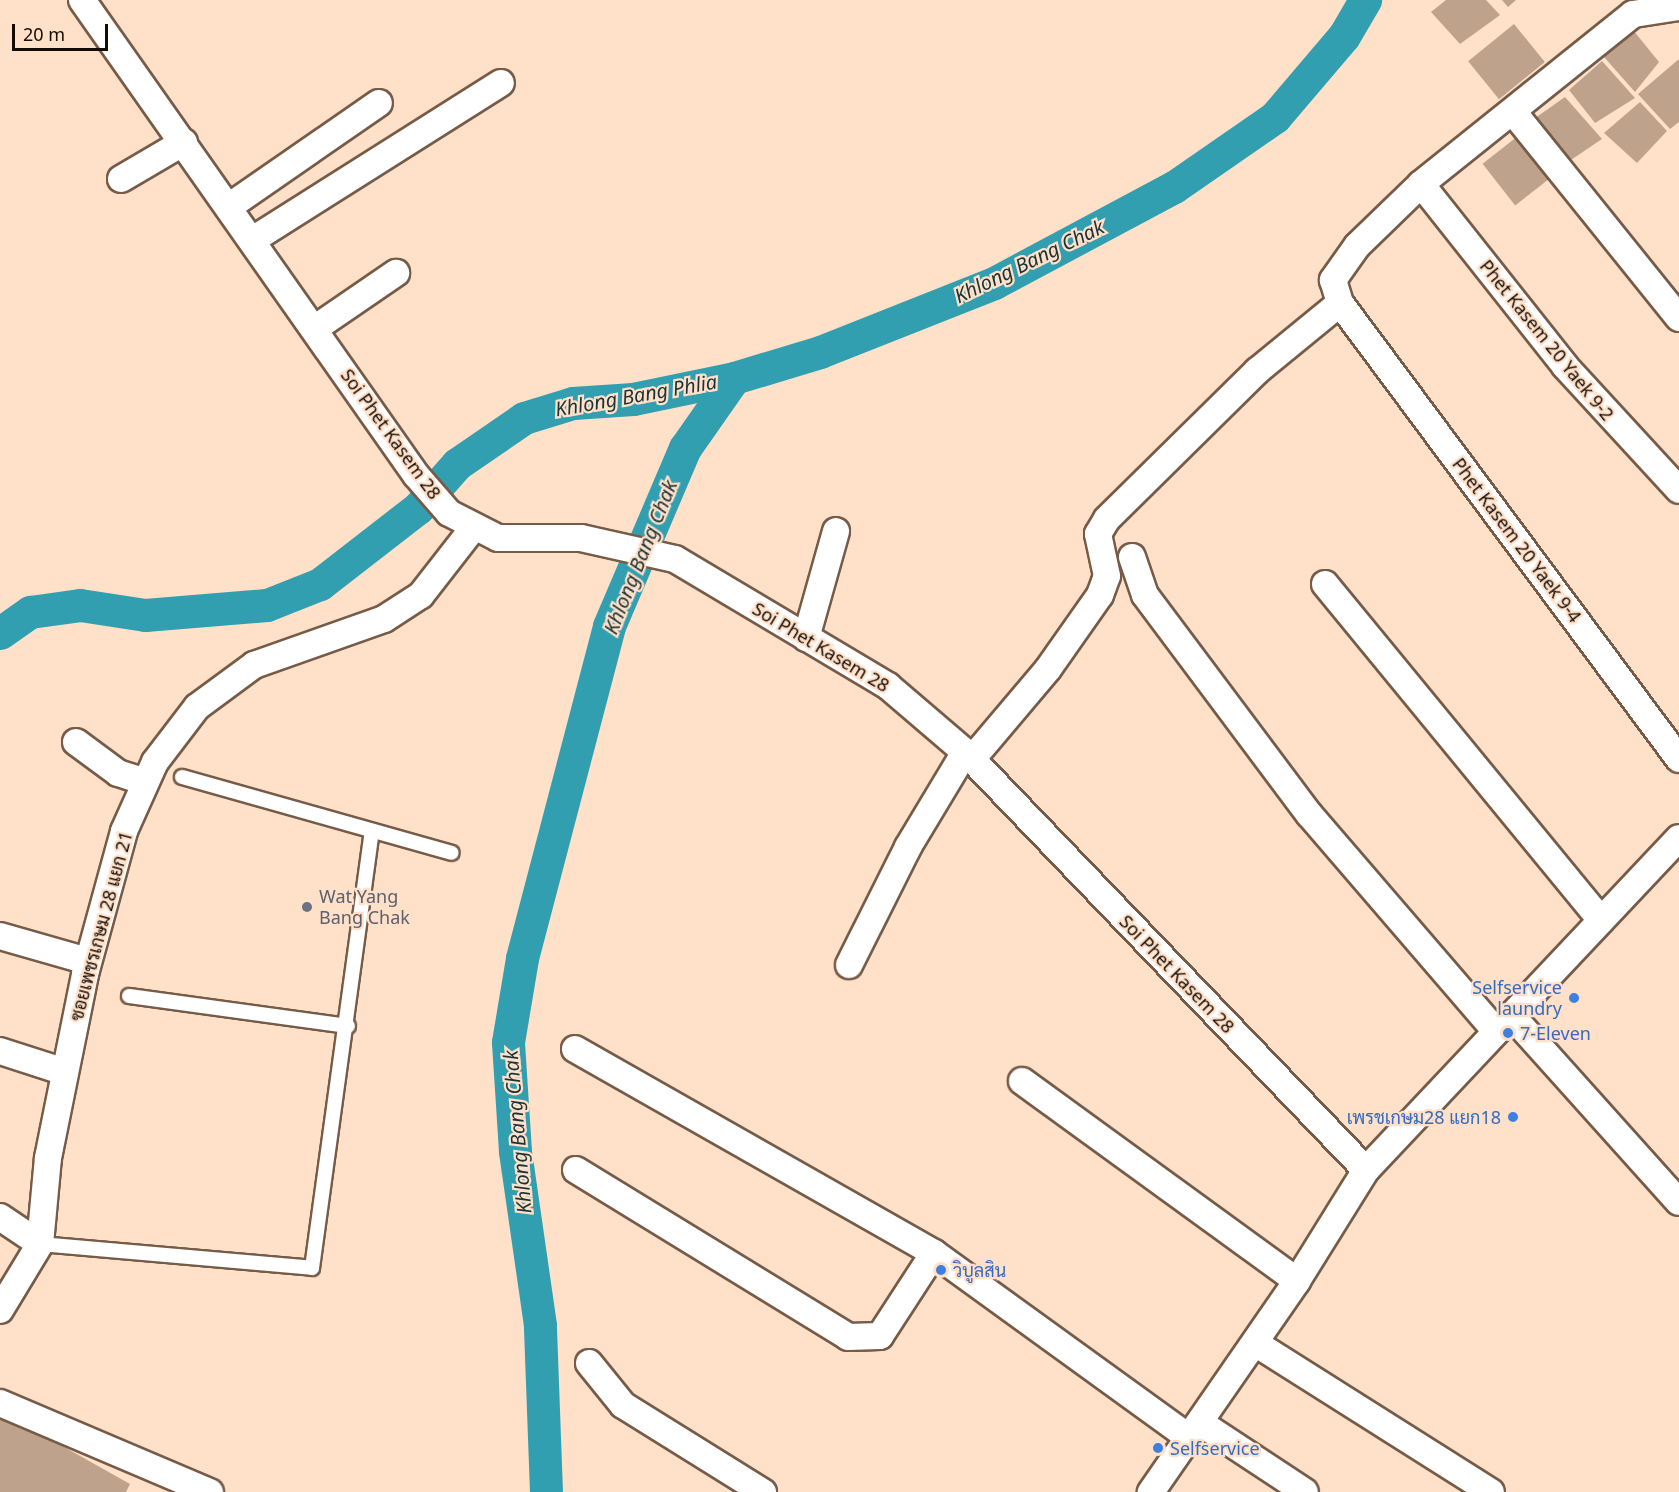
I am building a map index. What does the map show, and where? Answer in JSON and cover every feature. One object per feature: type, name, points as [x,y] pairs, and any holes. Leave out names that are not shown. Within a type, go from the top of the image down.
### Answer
[{"type":"street","name":"Soi Phet Kasem 28","points":[[82,0],[317,327],[416,475],[449,513],[498,538],[581,538],[675,559],[888,686],[969,755],[1366,1170]]},
{"type":"street","points":[[849,965],[908,847],[969,755],[1048,669],[1100,595],[1107,576],[1098,534],[1107,519],[1257,370],[1347,312],[1333,280],[1340,268],[1421,184],[1514,113],[1633,14],[1679,7]]},
{"type":"street","points":[[254,240],[501,83]]},
{"type":"street","points":[[230,206],[379,103]]},
{"type":"street","points":[[1514,113],[1679,318]]},
{"type":"street","points":[[121,179],[184,142]]},
{"type":"street","name":"Phet Kasem 20 Yaek 9-2","points":[[1421,184],[1565,366],[1679,490]]},
{"type":"street","points":[[317,327],[396,273]]},
{"type":"street","name":"Phet Kasem 20 Yaek 9-4","points":[[1347,312],[1679,759]]},
{"type":"street","name":"ซอยเพชรเกษม 28 แยก 21","points":[[0,1310],[40,1244],[48,1158],[88,962],[124,831],[145,782],[197,707],[230,681],[254,664],[384,618],[421,596],[474,527]]},
{"type":"street","points":[[806,638],[836,531]]},
{"type":"street","points":[[1132,557],[1145,595],[1310,814],[1503,1023],[1679,1202]]},
{"type":"street","points":[[1325,584],[1601,920]]},
{"type":"street","points":[[76,742],[118,773],[145,782]]},
{"type":"street","points":[[1151,1492],[1196,1432],[1256,1343],[1366,1170],[1503,1023],[1677,843]]},
{"type":"street","points":[[0,936],[88,962]]},
{"type":"street","points":[[575,1049],[934,1253],[1196,1432],[1305,1492]]},
{"type":"street","points":[[0,1051],[65,1072]]},
{"type":"street","points":[[1022,1081],[1297,1281]]},
{"type":"street","points":[[576,1170],[848,1337],[880,1336],[934,1253]]},
{"type":"street","points":[[0,1217],[40,1244]]},
{"type":"street","points":[[1256,1343],[1491,1492]]},
{"type":"street","points":[[589,1363],[622,1405],[763,1492]]},
{"type":"street","points":[[0,1403],[210,1492]]},
{"type":"lane","points":[[182,777],[452,853]]},
{"type":"lane","points":[[40,1244],[312,1268],[348,1026],[372,831]]},
{"type":"lane","points":[[129,996],[348,1026]]},
{"type":"building","points":[[1446,0],[1486,0],[1500,15],[1460,44],[1431,12]]},
{"type":"building","points":[[1502,0],[1516,0],[1508,7]]},
{"type":"building","points":[[1514,24],[1545,62],[1499,99],[1468,61]]},
{"type":"building","points":[[1633,30],[1659,62],[1635,92],[1604,57]]},
{"type":"building","points":[[1679,59],[1679,122],[1670,129],[1638,94]]},
{"type":"building","points":[[1602,61],[1635,98],[1595,123],[1569,90]]},
{"type":"building","points":[[1565,97],[1602,139],[1562,166],[1528,123]]},
{"type":"building","points":[[1640,102],[1667,131],[1637,163],[1604,133]]},
{"type":"building","points":[[1518,136],[1551,178],[1515,205],[1483,164]]},
{"type":"building","points":[[0,1411],[130,1484],[126,1492],[0,1492]]},
{"type":"waterway","name":"Khlong Bang Chak","points":[[546,1492],[540,1325],[515,1151],[508,1042],[522,958],[609,626],[685,448],[734,378],[820,352],[994,283],[1174,187],[1275,117],[1344,36],[1365,0]]},
{"type":"waterway","name":"Khlong Bang Phlia","points":[[0,633],[30,612],[80,605],[145,615],[267,605],[320,584],[418,508],[457,464],[524,418],[573,403],[633,399],[734,378]]},
{"type":"place","name":"Wat Yang Bang Chak","points":[[307,907]]},
{"type":"place","name":"Selfservice laundry","points":[[1574,998]]},
{"type":"place","name":"7-Eleven","points":[[1508,1033]]},
{"type":"place","name":"เพรชเกษม28 แยก18","points":[[1513,1117]]},
{"type":"place","name":"วิบูลสิน","points":[[941,1270]]},
{"type":"place","name":"Selfservice","points":[[1158,1448]]}]
